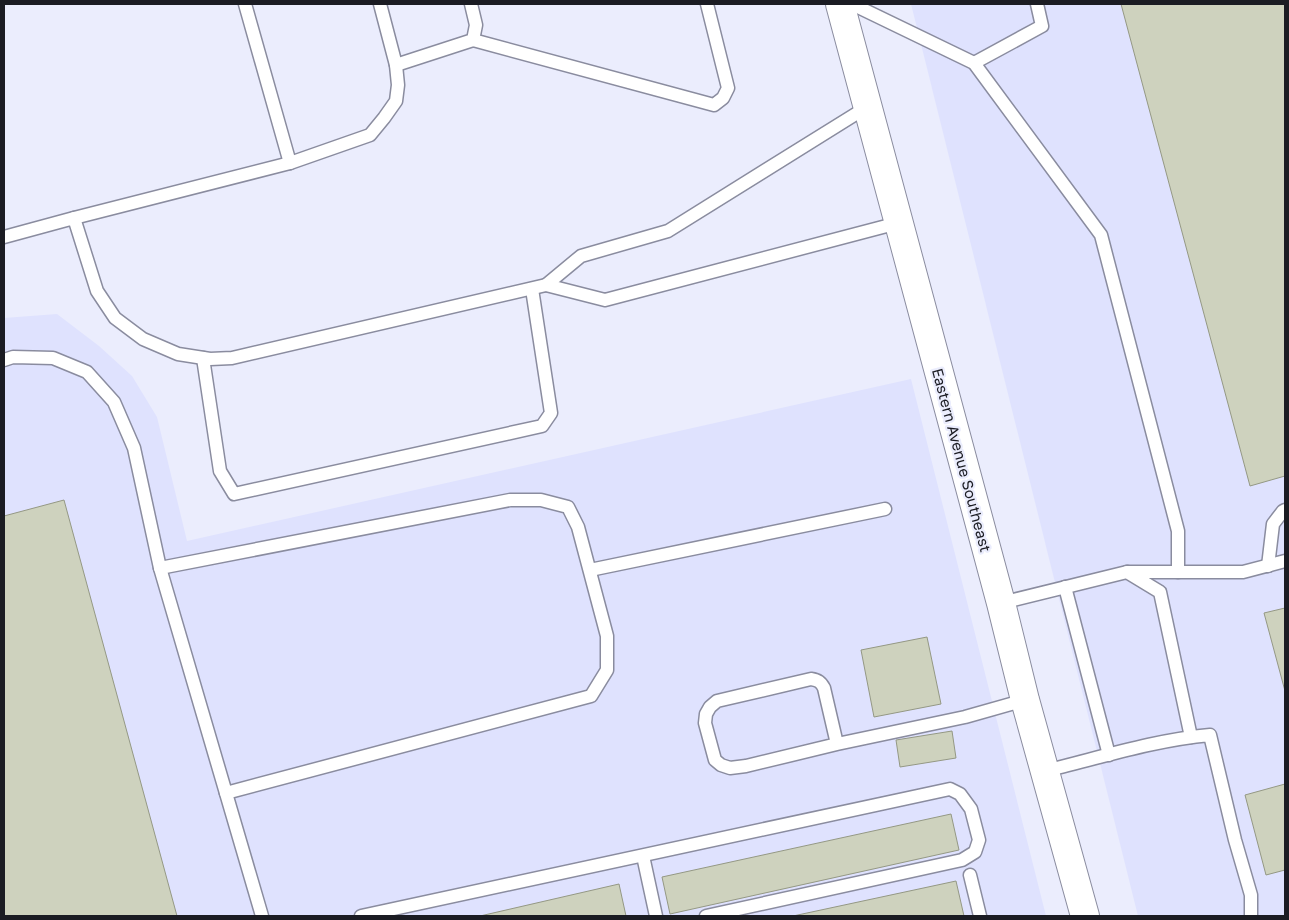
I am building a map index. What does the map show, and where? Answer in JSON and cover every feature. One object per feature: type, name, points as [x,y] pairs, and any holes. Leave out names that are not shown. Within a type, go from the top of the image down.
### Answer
[{"type":"main road","name":"Eastern Avenue Southeast","points":[[840,4],[1085,916]]},
{"type":"lane","points":[[245,4],[290,163]]},
{"type":"lane","points":[[4,236],[290,163],[370,135],[396,101],[398,85],[396,65],[380,4]]},
{"type":"lane","points":[[470,4],[476,25],[472,40]]},
{"type":"lane","points":[[396,65],[472,40],[714,105],[723,98],[728,88],[707,4]]},
{"type":"lane","points":[[852,4],[974,63],[1101,235],[1178,531],[1178,572]]},
{"type":"lane","points":[[974,63],[1042,26],[1037,4]]},
{"type":"lane","points":[[74,218],[97,291],[115,318],[143,339],[178,354],[210,359],[232,358],[546,285],[581,256],[668,231],[867,107]]},
{"type":"lane","points":[[546,285],[605,300],[898,224]]},
{"type":"lane","points":[[203,358],[220,471],[234,494],[542,426],[551,413],[532,289]]},
{"type":"lane","points":[[4,360],[13,357],[53,358],[87,372],[114,402],[134,448],[160,568],[262,916]]},
{"type":"lane","points":[[160,568],[510,500],[542,500],[568,507],[578,527],[607,636],[607,670],[592,696],[226,793]]},
{"type":"lane","points":[[590,570],[886,509]]},
{"type":"lane","points":[[1268,566],[1274,524],[1285,510]]},
{"type":"lane","points":[[1001,603],[1127,572],[1243,572],[1285,561]]},
{"type":"lane","points":[[1127,572],[1160,592],[1191,737]]},
{"type":"lane","points":[[1065,587],[1109,755]]},
{"type":"lane","points":[[837,744],[824,688],[821,682],[816,680],[811,679],[717,701],[706,714],[705,723],[716,760],[721,765],[730,768],[965,717],[1026,700]]},
{"type":"lane","points":[[1045,771],[1149,745],[1210,735],[1235,840],[1251,895],[1251,916]]},
{"type":"lane","points":[[361,916],[950,789],[960,794],[972,809],[980,840],[975,852],[962,860],[706,916]]},
{"type":"lane","points":[[643,856],[656,916]]},
{"type":"lane","points":[[970,874],[980,916]]},
{"type":"shaded area","points":[[911,4],[1285,4],[1285,916],[1138,916]]},
{"type":"shaded area","points":[[57,314],[99,346],[132,376],[157,417],[187,541],[911,379],[1046,916],[4,916],[4,318]]},
{"type":"building","points":[[1121,4],[1285,4],[1285,476],[1250,486]]},
{"type":"building","points":[[64,500],[177,916],[4,916],[4,516]]},
{"type":"building","points":[[1285,608],[1285,691],[1264,613]]},
{"type":"building","points":[[927,637],[941,704],[874,717],[861,650]]},
{"type":"building","points":[[952,731],[956,758],[900,767],[896,740]]},
{"type":"building","points":[[1285,784],[1285,870],[1266,875],[1245,795]]},
{"type":"building","points":[[951,814],[959,850],[670,914],[662,877]]},
{"type":"building","points":[[956,881],[964,916],[793,916]]},
{"type":"building","points":[[619,884],[626,916],[480,916]]}]
